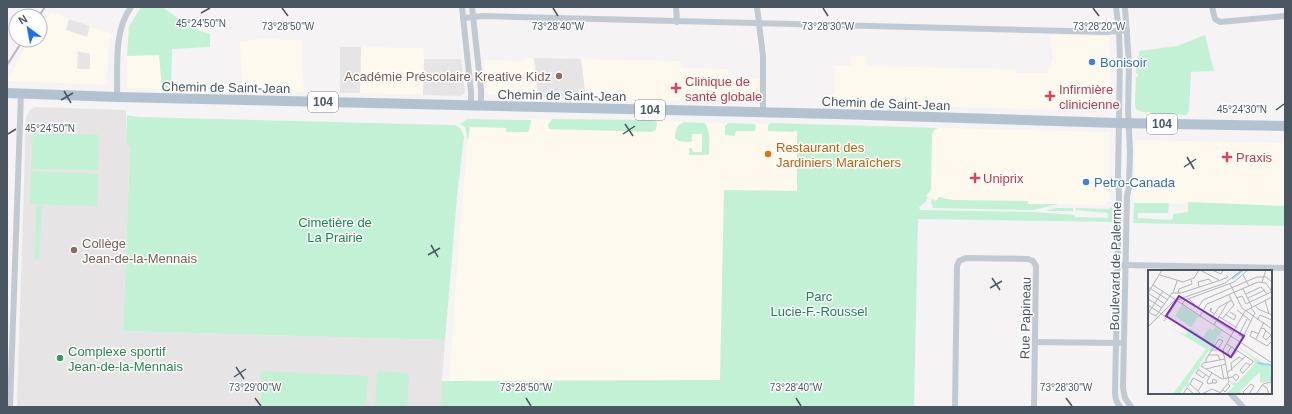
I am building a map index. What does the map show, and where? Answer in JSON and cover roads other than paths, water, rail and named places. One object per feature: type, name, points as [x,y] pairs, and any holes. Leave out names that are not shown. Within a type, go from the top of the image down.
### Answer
[{"type":"main road","name":"Chemin de Saint-Jean","points":[[7,93],[1285,126]]},
{"type":"street","points":[[117,97],[119,36],[122,22],[131,7]]},
{"type":"street","points":[[462,7],[471,92],[476,106]]},
{"type":"street","points":[[472,7],[481,89],[476,106]]},
{"type":"street","points":[[676,7],[677,22]]},
{"type":"street","points":[[757,7],[763,63],[763,113]]},
{"type":"street","points":[[1116,7],[1119,31],[1124,123]]},
{"type":"street","points":[[1124,123],[1129,64],[1125,7]]},
{"type":"street","points":[[1212,7],[1215,18],[1220,22],[1285,16]]},
{"type":"street","points":[[463,18],[473,16],[677,22],[1127,30]]},
{"type":"street","points":[[10,407],[20,93]]},
{"type":"street","name":"Boulevard de Palerme","points":[[1120,407],[1116,400],[1115,392],[1119,196],[1118,176],[1124,123]]},
{"type":"street","name":"Boulevard de Palerme","points":[[1124,123],[1130,151],[1129,187],[1127,196],[1124,394],[1131,407]]},
{"type":"street","name":"Rue Papineau","points":[[955,407],[957,266],[961,259],[966,258],[1028,259],[1035,263],[1037,269],[1034,407]]},
{"type":"street","points":[[1118,265],[1206,269],[1285,268]]},
{"type":"street","points":[[1036,342],[1124,343]]},
{"type":"street","points":[[1231,394],[1243,407]]},
{"type":"railway","points":[[7,65],[18,48]]},
{"type":"place","name":"Bonisoir","points":[[1092,62]]},
{"type":"place","name":"Académie Préscolaire Kreative Kidz","points":[[559,76]]},
{"type":"place","name":"Clinique de santé globale","points":[[676,88]]},
{"type":"place","name":"Infirmière clinicienne","points":[[1050,96]]},
{"type":"place","name":"Restaurant des Jardiniers Maraîchers","points":[[768,154]]},
{"type":"place","name":"Praxis","points":[[1227,157]]},
{"type":"place","name":"Uniprix","points":[[975,178]]},
{"type":"place","name":"Petro-Canada","points":[[1086,182]]},
{"type":"place","name":"Collège Jean-de-la-Mennais","points":[[74,250]]},
{"type":"place","name":"Complexe sportif Jean-de-la-Mennais","points":[[60,358]]},
{"type":"park label","name":"Cimetière de La Prairie","points":[[335,230]]},
{"type":"park label","name":"Parc Lucie-F.-Roussel","points":[[819,304]]}]
